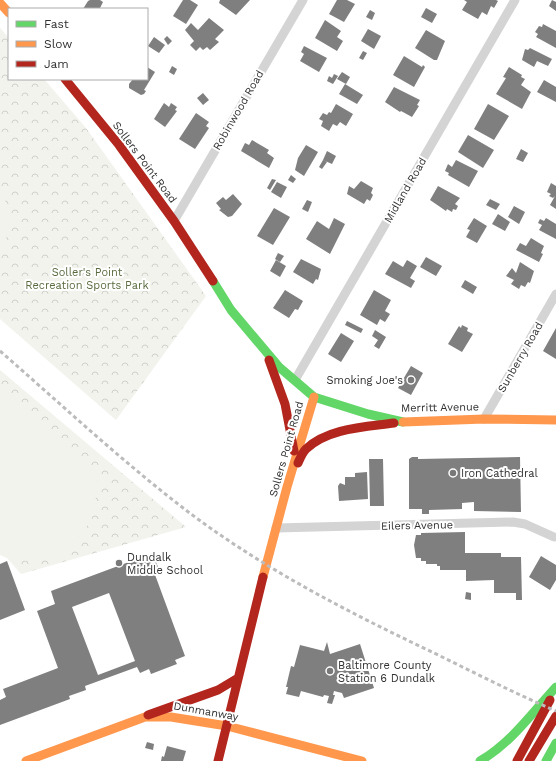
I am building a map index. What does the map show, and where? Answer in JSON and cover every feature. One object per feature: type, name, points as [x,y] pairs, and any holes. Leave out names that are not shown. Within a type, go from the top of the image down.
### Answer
[{"type":"street","name":"Robinwood Road","points":[[174,221],[303,0]]},
{"type":"street","name":"Midland Road","points":[[295,380],[515,0]]},
{"type":"street","points":[[0,3],[8,12]]},
{"type":"street","name":"Sollers Point Road","points":[[66,80],[119,145],[174,221],[231,310],[265,351],[314,397],[295,456],[276,528],[218,761]]},
{"type":"street","name":"Sunberry Road","points":[[484,419],[556,294]]},
{"type":"street","points":[[265,351],[282,389],[290,419],[295,456]]},
{"type":"street","name":"Merritt Avenue","points":[[314,397],[368,414],[403,422],[484,419],[556,420]]},
{"type":"street","name":"Merritt Avenue","points":[[522,420],[556,429]]},
{"type":"street","points":[[289,480],[305,450],[319,440],[341,432],[403,422]]},
{"type":"street","name":"Eilers Avenue","points":[[276,528],[513,522],[525,524],[554,536]]},
{"type":"street","points":[[145,717],[151,712],[218,690],[238,678]]},
{"type":"street","points":[[480,761],[500,746],[515,732],[556,687]]},
{"type":"street","points":[[517,761],[556,690]]},
{"type":"street","points":[[529,761],[556,716]]},
{"type":"street","name":"Dunmanway","points":[[26,761],[145,717],[184,718],[227,726],[362,761]]},
{"type":"street","points":[[546,761],[556,743]]},
{"type":"green space","name":"Soller's Point Recreation Sports Park","points":[[0,28],[8,37],[8,80],[45,80],[86,128],[206,296],[116,420],[0,319]]},
{"type":"green space","points":[[0,198],[5,200],[9,213],[10,225],[8,235],[0,247]]},
{"type":"green space","points":[[0,370],[186,527],[21,574],[7,558],[0,555]]},
{"type":"green space","points":[[0,387],[85,460],[99,483],[91,521],[63,556],[26,561],[0,552]]},
{"type":"building","points":[[100,0],[103,2],[100,8],[84,8],[88,1]]},
{"type":"building","points":[[183,0],[190,0],[198,5],[186,24],[173,16]]},
{"type":"building","points":[[220,0],[250,0],[236,15],[219,3]]},
{"type":"building","points":[[337,0],[347,0],[355,4],[344,22],[329,14]]},
{"type":"building","points":[[464,0],[498,1],[494,8],[491,6],[487,15],[482,12],[478,19],[462,10],[467,2]]},
{"type":"building","points":[[552,0],[556,2],[556,11],[549,6]]},
{"type":"building","points":[[426,8],[437,14],[432,23],[421,17]]},
{"type":"building","points":[[370,10],[375,13],[372,20],[366,17]]},
{"type":"building","points":[[209,18],[224,30],[215,39],[219,42],[210,50],[207,47],[203,50],[200,47],[196,51],[190,45],[194,41],[185,30],[191,23],[198,30]]},
{"type":"building","points":[[325,20],[341,31],[337,37],[343,41],[337,51],[315,38]]},
{"type":"building","points":[[543,24],[556,31],[556,48],[536,37],[538,34],[535,32],[539,26],[542,27]]},
{"type":"building","points":[[368,29],[381,36],[374,49],[361,41]]},
{"type":"building","points":[[426,30],[445,41],[437,60],[434,60],[415,48]]},
{"type":"building","points":[[167,36],[172,41],[168,45],[164,39]]},
{"type":"building","points":[[154,37],[165,45],[159,53],[148,46]]},
{"type":"building","points":[[304,46],[327,58],[319,72],[300,61],[304,54],[301,52]]},
{"type":"building","points":[[530,48],[552,59],[548,66],[537,61],[534,67],[522,60],[525,49],[528,50]]},
{"type":"building","points":[[363,51],[367,53],[363,60],[359,58]]},
{"type":"building","points":[[404,56],[422,67],[423,65],[425,67],[414,87],[393,75]]},
{"type":"building","points":[[172,66],[177,69],[174,75],[169,72]]},
{"type":"building","points":[[509,67],[522,75],[521,77],[525,79],[521,85],[531,92],[522,109],[496,94],[506,78],[503,77]]},
{"type":"building","points":[[148,68],[155,72],[144,90],[146,91],[144,94],[141,95],[129,88],[129,84],[132,80],[148,80]]},
{"type":"building","points":[[342,72],[350,77],[346,84],[337,79]]},
{"type":"building","points":[[334,74],[338,76],[333,84],[327,81],[329,76],[332,78]]},
{"type":"building","points":[[544,80],[556,87],[556,102],[537,92]]},
{"type":"building","points":[[345,84],[363,95],[357,104],[339,94]]},
{"type":"building","points":[[394,87],[420,100],[417,105],[419,106],[412,117],[401,111],[400,112],[385,102]]},
{"type":"building","points":[[203,93],[209,100],[203,105],[197,98]]},
{"type":"building","points":[[164,103],[169,107],[171,103],[177,107],[175,110],[177,111],[165,127],[154,119]]},
{"type":"building","points":[[336,104],[353,114],[346,126],[340,122],[337,126],[333,124],[329,131],[321,126],[323,121],[319,119],[323,113],[327,115],[329,112],[331,113]]},
{"type":"building","points":[[488,104],[509,116],[494,140],[474,129]]},
{"type":"building","points":[[196,113],[209,122],[206,126],[209,128],[195,149],[179,139]]},
{"type":"building","points":[[468,135],[494,150],[483,168],[458,152]]},
{"type":"building","points":[[252,140],[269,150],[267,153],[274,158],[269,168],[241,151],[245,143],[249,145]]},
{"type":"building","points":[[306,145],[318,152],[304,176],[295,170],[298,158]]},
{"type":"building","points":[[521,149],[528,153],[523,162],[516,159]]},
{"type":"building","points":[[327,151],[336,156],[332,164],[323,160]]},
{"type":"building","points":[[323,160],[327,162],[322,169],[319,167]]},
{"type":"building","points":[[456,160],[478,171],[469,187],[448,175],[449,173],[445,171],[448,164],[452,167]]},
{"type":"building","points":[[291,175],[296,179],[293,183],[288,180]]},
{"type":"building","points":[[272,179],[276,180],[270,190],[267,188]]},
{"type":"building","points":[[361,181],[373,188],[371,193],[373,195],[370,201],[367,199],[364,204],[347,194],[349,186],[354,189]]},
{"type":"building","points":[[277,182],[287,187],[281,198],[271,192]]},
{"type":"building","points":[[551,183],[556,186],[556,209],[550,205],[555,196],[553,198],[549,196],[551,194],[547,192]]},
{"type":"building","points":[[438,186],[460,198],[455,204],[458,206],[456,210],[453,209],[452,212],[447,209],[446,211],[430,200]]},
{"type":"building","points":[[233,194],[242,204],[232,216],[228,217],[219,210],[221,209],[216,203],[223,197],[226,200]]},
{"type":"building","points":[[490,199],[500,204],[496,210],[486,205]]},
{"type":"building","points":[[307,200],[312,202],[308,212],[302,209]]},
{"type":"building","points":[[514,206],[525,212],[519,224],[508,217]]},
{"type":"building","points":[[274,208],[290,217],[273,245],[257,236]]},
{"type":"building","points":[[498,214],[510,222],[505,231],[492,224]]},
{"type":"building","points":[[334,218],[345,224],[330,254],[306,239],[317,221],[329,229]]},
{"type":"building","points":[[474,218],[487,226],[477,243],[466,237],[470,230],[467,229]]},
{"type":"building","points":[[546,218],[556,224],[556,239],[539,230],[542,225],[538,223],[540,219],[544,221]]},
{"type":"building","points":[[531,238],[544,246],[541,253],[543,254],[539,262],[516,250],[520,243],[526,246]]},
{"type":"building","points":[[278,253],[284,256],[280,262],[275,259]]},
{"type":"building","points":[[426,257],[442,266],[436,276],[420,267]]},
{"type":"building","points":[[301,259],[321,269],[318,280],[316,279],[313,284],[293,272]]},
{"type":"building","points":[[276,260],[286,266],[280,277],[270,271]]},
{"type":"building","points":[[407,260],[417,266],[410,278],[415,281],[411,288],[385,274],[393,261],[403,267]]},
{"type":"building","points":[[520,262],[534,271],[530,283],[528,282],[525,287],[521,285],[519,289],[511,284],[514,280],[506,276],[512,268],[516,273]]},
{"type":"building","points":[[465,280],[477,287],[473,294],[461,287]]},
{"type":"building","points":[[285,290],[303,301],[298,310],[295,309],[289,318],[273,308]]},
{"type":"building","points":[[374,290],[391,300],[385,311],[390,314],[385,322],[380,319],[377,325],[360,315]]},
{"type":"building","points":[[347,321],[363,329],[361,333],[345,325]]},
{"type":"building","points":[[462,325],[468,328],[467,331],[473,334],[462,352],[448,344],[459,326],[461,328]]},
{"type":"building","points":[[556,328],[556,359],[543,351]]},
{"type":"building","points":[[375,330],[386,337],[379,349],[374,346],[378,340],[372,336]]},
{"type":"building","points":[[341,333],[354,341],[341,362],[328,354]]},
{"type":"building","name":"Smoking Joe's","points":[[411,366],[423,373],[411,395],[398,388]]},
{"type":"building","points":[[412,457],[418,457],[418,459],[520,457],[521,512],[474,511],[474,502],[462,503],[462,509],[429,510],[429,514],[422,514],[422,509],[409,509],[409,459]]},
{"type":"building","points":[[369,459],[383,459],[384,506],[370,506]]},
{"type":"building","points":[[367,472],[368,499],[339,501],[338,486],[340,483],[345,485],[345,477],[355,477],[355,473]]},
{"type":"building","points":[[465,532],[465,553],[501,553],[501,557],[521,557],[522,600],[516,600],[516,593],[494,593],[494,580],[466,581],[466,570],[440,570],[440,566],[437,566],[437,564],[426,564],[426,561],[421,561],[421,558],[416,558],[414,545],[416,535],[421,535],[421,533]]},
{"type":"building","points":[[153,553],[159,570],[154,572],[185,656],[175,660],[177,664],[151,674],[149,669],[140,673],[137,667],[85,686],[86,690],[69,696],[70,699],[0,725],[0,700],[6,697],[3,689],[58,668],[37,611],[55,604],[51,591]],"holes":[[[109,593],[135,661],[98,675],[72,607]]]},
{"type":"building","points":[[541,556],[556,565],[556,580],[550,590],[529,577]]},
{"type":"building","points":[[7,561],[25,610],[0,620],[0,564]]},
{"type":"building","points":[[466,592],[471,593],[471,600],[465,599]]},
{"type":"building","points":[[327,642],[330,654],[360,644],[374,688],[344,698],[342,693],[334,691],[333,695],[335,695],[332,704],[327,703],[329,696],[324,695],[323,697],[301,691],[299,697],[286,694],[288,687],[286,687],[291,666],[294,667],[300,645],[324,651]]},
{"type":"building","points":[[147,742],[154,744],[153,750],[145,748]]},
{"type":"building","points":[[167,746],[186,751],[183,761],[161,761],[162,756],[164,757]]},
{"type":"railway","points":[[0,351],[166,495],[248,554],[339,606],[509,690],[556,711]]},
{"type":"traffic: fast","points":[[213,281],[231,310],[279,367],[314,397],[368,414],[403,422]]},
{"type":"traffic: fast","points":[[480,761],[502,746],[556,687]]},
{"type":"traffic: fast","points":[[546,761],[556,743]]},
{"type":"traffic: slow","points":[[0,3],[8,12]]},
{"type":"traffic: slow","points":[[263,577],[287,487],[314,397]]},
{"type":"traffic: slow","points":[[403,422],[484,419],[556,420]]},
{"type":"traffic: slow","points":[[26,761],[145,717],[171,717],[227,726],[362,761]]},
{"type":"traffic: jam","points":[[66,80],[119,145],[174,221],[213,281]]},
{"type":"traffic: jam","points":[[269,360],[285,404],[294,451]]},
{"type":"traffic: jam","points":[[298,463],[306,449],[325,437],[359,427],[394,423]]},
{"type":"traffic: jam","points":[[218,761],[263,577]]},
{"type":"traffic: jam","points":[[148,715],[218,690],[238,678]]},
{"type":"traffic: jam","points":[[517,761],[550,700]]},
{"type":"traffic: jam","points":[[529,761],[556,716]]},
{"type":"place","name":"Smoking Joe's","points":[[411,380]]},
{"type":"place","name":"Iron Cathedral","points":[[453,473]]},
{"type":"place","name":"Dundalk Middle School","points":[[119,563]]},
{"type":"place","name":"Baltimore County Station 6 Dundalk","points":[[330,671]]}]
